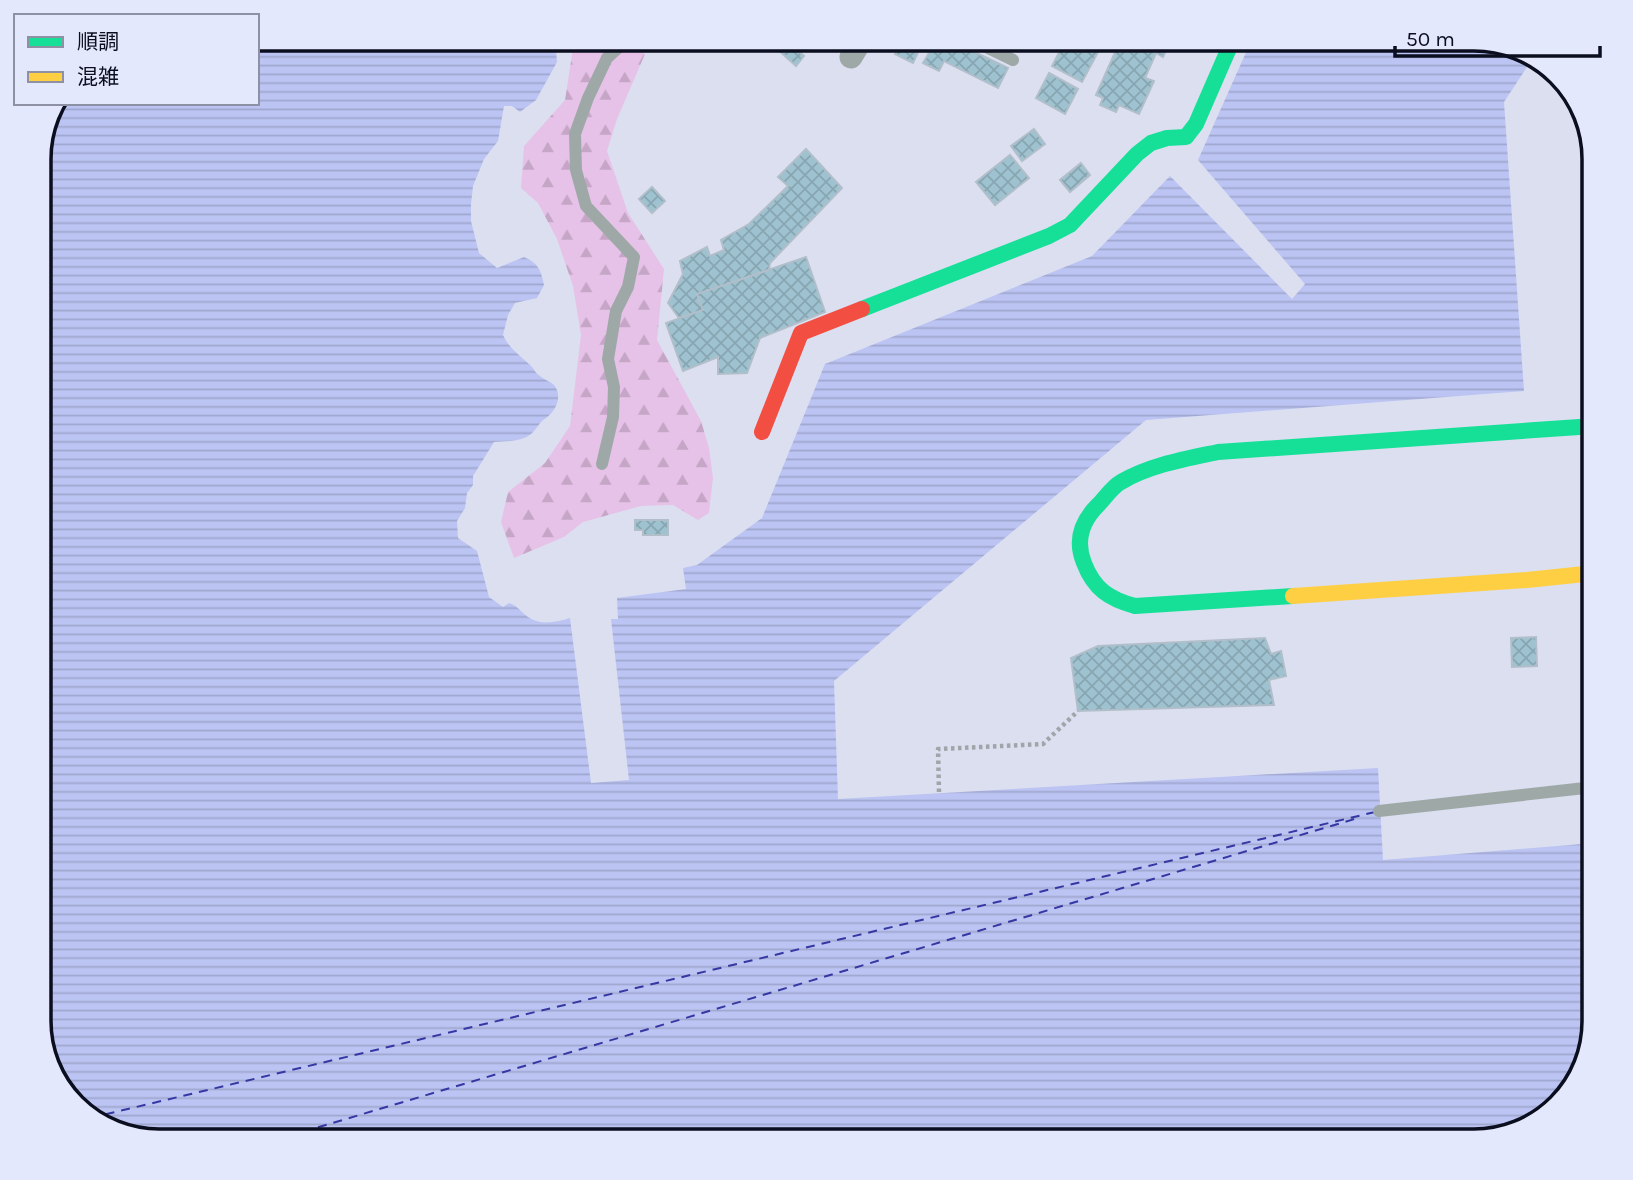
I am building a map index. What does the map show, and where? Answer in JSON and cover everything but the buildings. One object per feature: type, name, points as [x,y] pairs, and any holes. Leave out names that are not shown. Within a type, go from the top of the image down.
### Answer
[{"type":"street","points":[[762,432],[801,334],[1049,236],[1070,225],[1137,154],[1152,143],[1167,138],[1186,137],[1196,124],[1227,51]]},
{"type":"street","points":[[1582,427],[1219,452],[1170,462],[1119,483],[1088,515],[1079,534],[1082,558],[1090,578],[1114,600],[1135,606],[1582,574]]},
{"type":"lane","points":[[602,464],[613,417],[614,387],[608,359],[616,311],[628,287],[634,257],[586,206],[576,170],[575,134],[587,98],[607,58],[614,51]]},
{"type":"lane","points":[[995,51],[1013,60]]},
{"type":"lane","points":[[1379,811],[1582,788]]},
{"type":"path","points":[[939,792],[938,749],[1043,744],[1077,711]]},
{"type":"green space","points":[[573,51],[641,51],[645,54],[617,119],[607,151],[628,213],[664,269],[657,340],[701,421],[709,448],[713,478],[709,513],[698,520],[673,505],[641,506],[583,522],[564,537],[514,558],[501,522],[508,492],[545,463],[570,426],[581,335],[573,286],[557,239],[538,203],[521,188],[524,146],[565,100]]},
{"type":"water","points":[[259,51],[556,51],[557,62],[536,100],[520,112],[512,106],[504,106],[498,141],[484,159],[473,186],[471,221],[479,253],[497,268],[524,257],[533,262],[540,271],[544,285],[537,298],[515,303],[508,315],[503,335],[537,373],[554,385],[558,394],[557,403],[550,415],[527,437],[494,442],[473,476],[473,485],[467,493],[465,508],[457,521],[458,538],[477,551],[489,597],[503,607],[512,604],[538,622],[570,618],[591,783],[629,780],[611,619],[618,619],[617,598],[686,589],[683,568],[697,565],[762,518],[825,364],[1092,256],[1170,176],[1292,299],[1305,284],[1198,160],[1247,51],[1474,51],[1509,56],[1522,62],[1528,66],[1504,102],[1524,391],[1146,420],[834,681],[838,799],[1378,768],[1383,860],[1582,844],[1582,1021],[1577,1056],[1560,1087],[1546,1102],[1522,1118],[1509,1124],[1474,1129],[159,1129],[124,1124],[105,1115],[78,1093],[65,1075],[56,1056],[51,1028],[51,152],[54,131],[62,111],[66,105],[259,105]]},
{"type":"ferry route","points":[[104,1115],[1375,812]]},
{"type":"ferry route","points":[[312,1129],[1358,818]]},
{"type":"traffic: fast","points":[[862,309],[1049,236],[1070,225],[1137,154],[1151,143],[1167,138],[1186,137],[1196,124],[1228,51]]},
{"type":"traffic: fast","points":[[1293,596],[1135,606],[1110,596],[1093,580],[1081,555],[1081,532],[1092,511],[1121,482],[1156,467],[1218,452],[1582,427]]},
{"type":"traffic: slow","points":[[1293,596],[1582,574]]},
{"type":"traffic: jam","points":[[762,432],[801,333],[862,309]]}]
